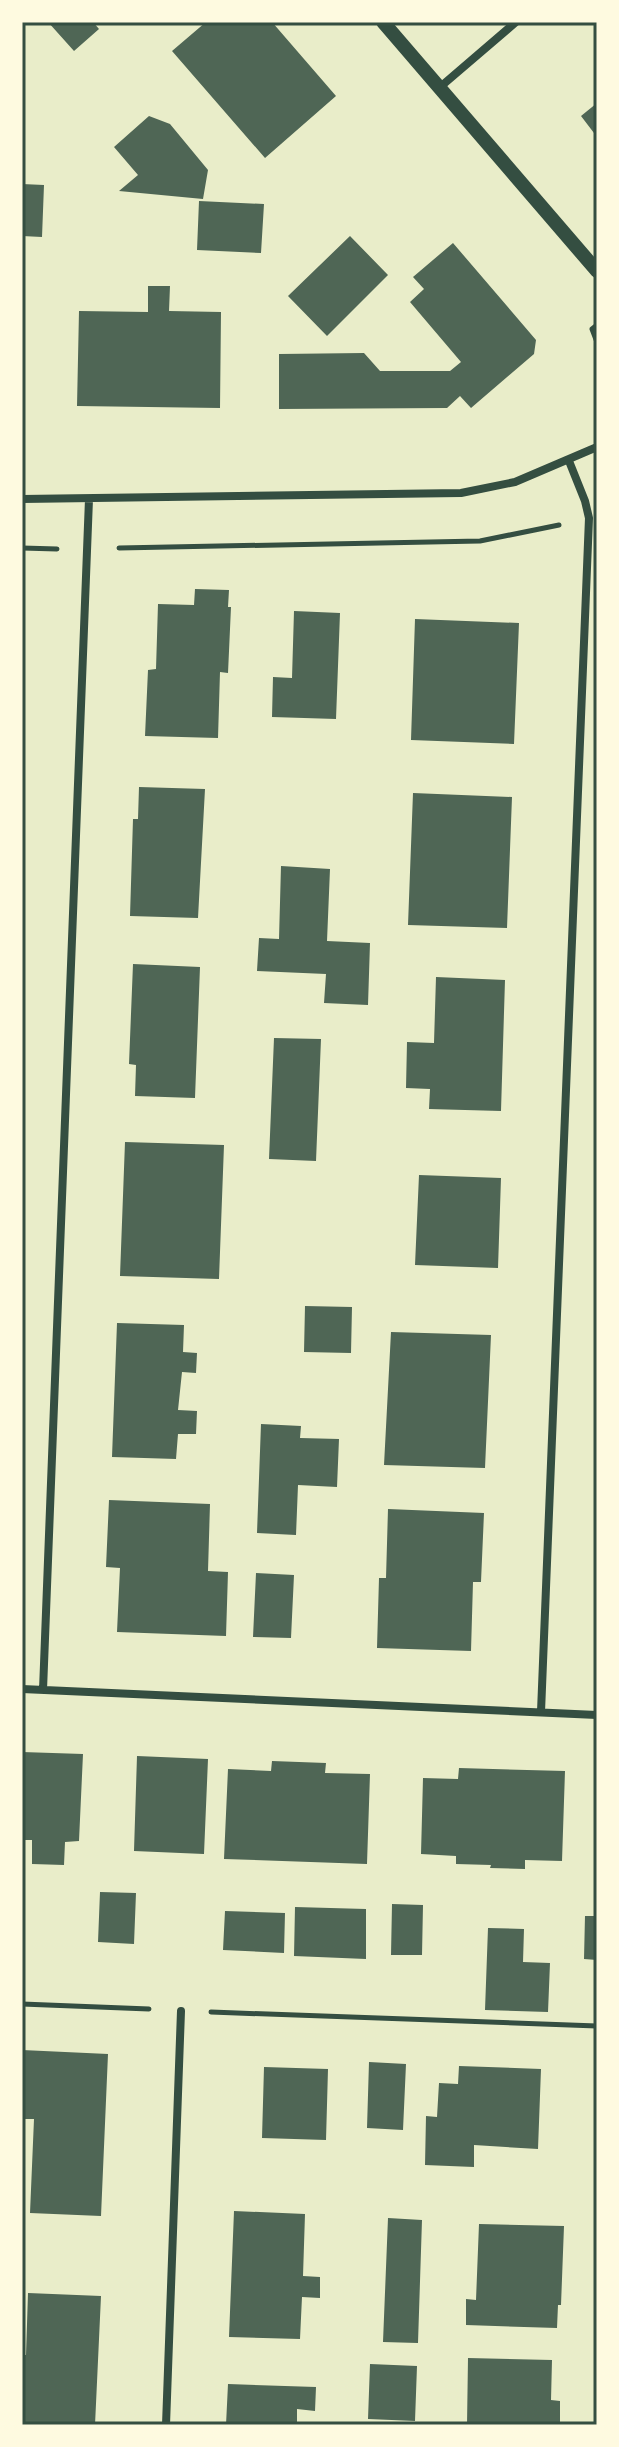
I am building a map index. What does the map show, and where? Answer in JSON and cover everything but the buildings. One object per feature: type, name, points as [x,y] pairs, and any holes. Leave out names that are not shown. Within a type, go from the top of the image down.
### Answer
[{"type":"street","points":[[383,22],[597,271]]},
{"type":"street","points":[[439,88],[516,22]]},
{"type":"street","points":[[22,499],[461,493],[515,482],[597,447]]},
{"type":"street","points":[[541,1712],[589,518],[569,461]]},
{"type":"street","points":[[43,1690],[89,499]]},
{"type":"street","points":[[22,1689],[597,1715]]},
{"type":"street","points":[[166,2425],[181,2011]]},
{"type":"path","points":[[597,325],[592,329],[597,342]]},
{"type":"path","points":[[22,548],[480,541],[589,518]]},
{"type":"path","points":[[22,2004],[597,2026]]}]
